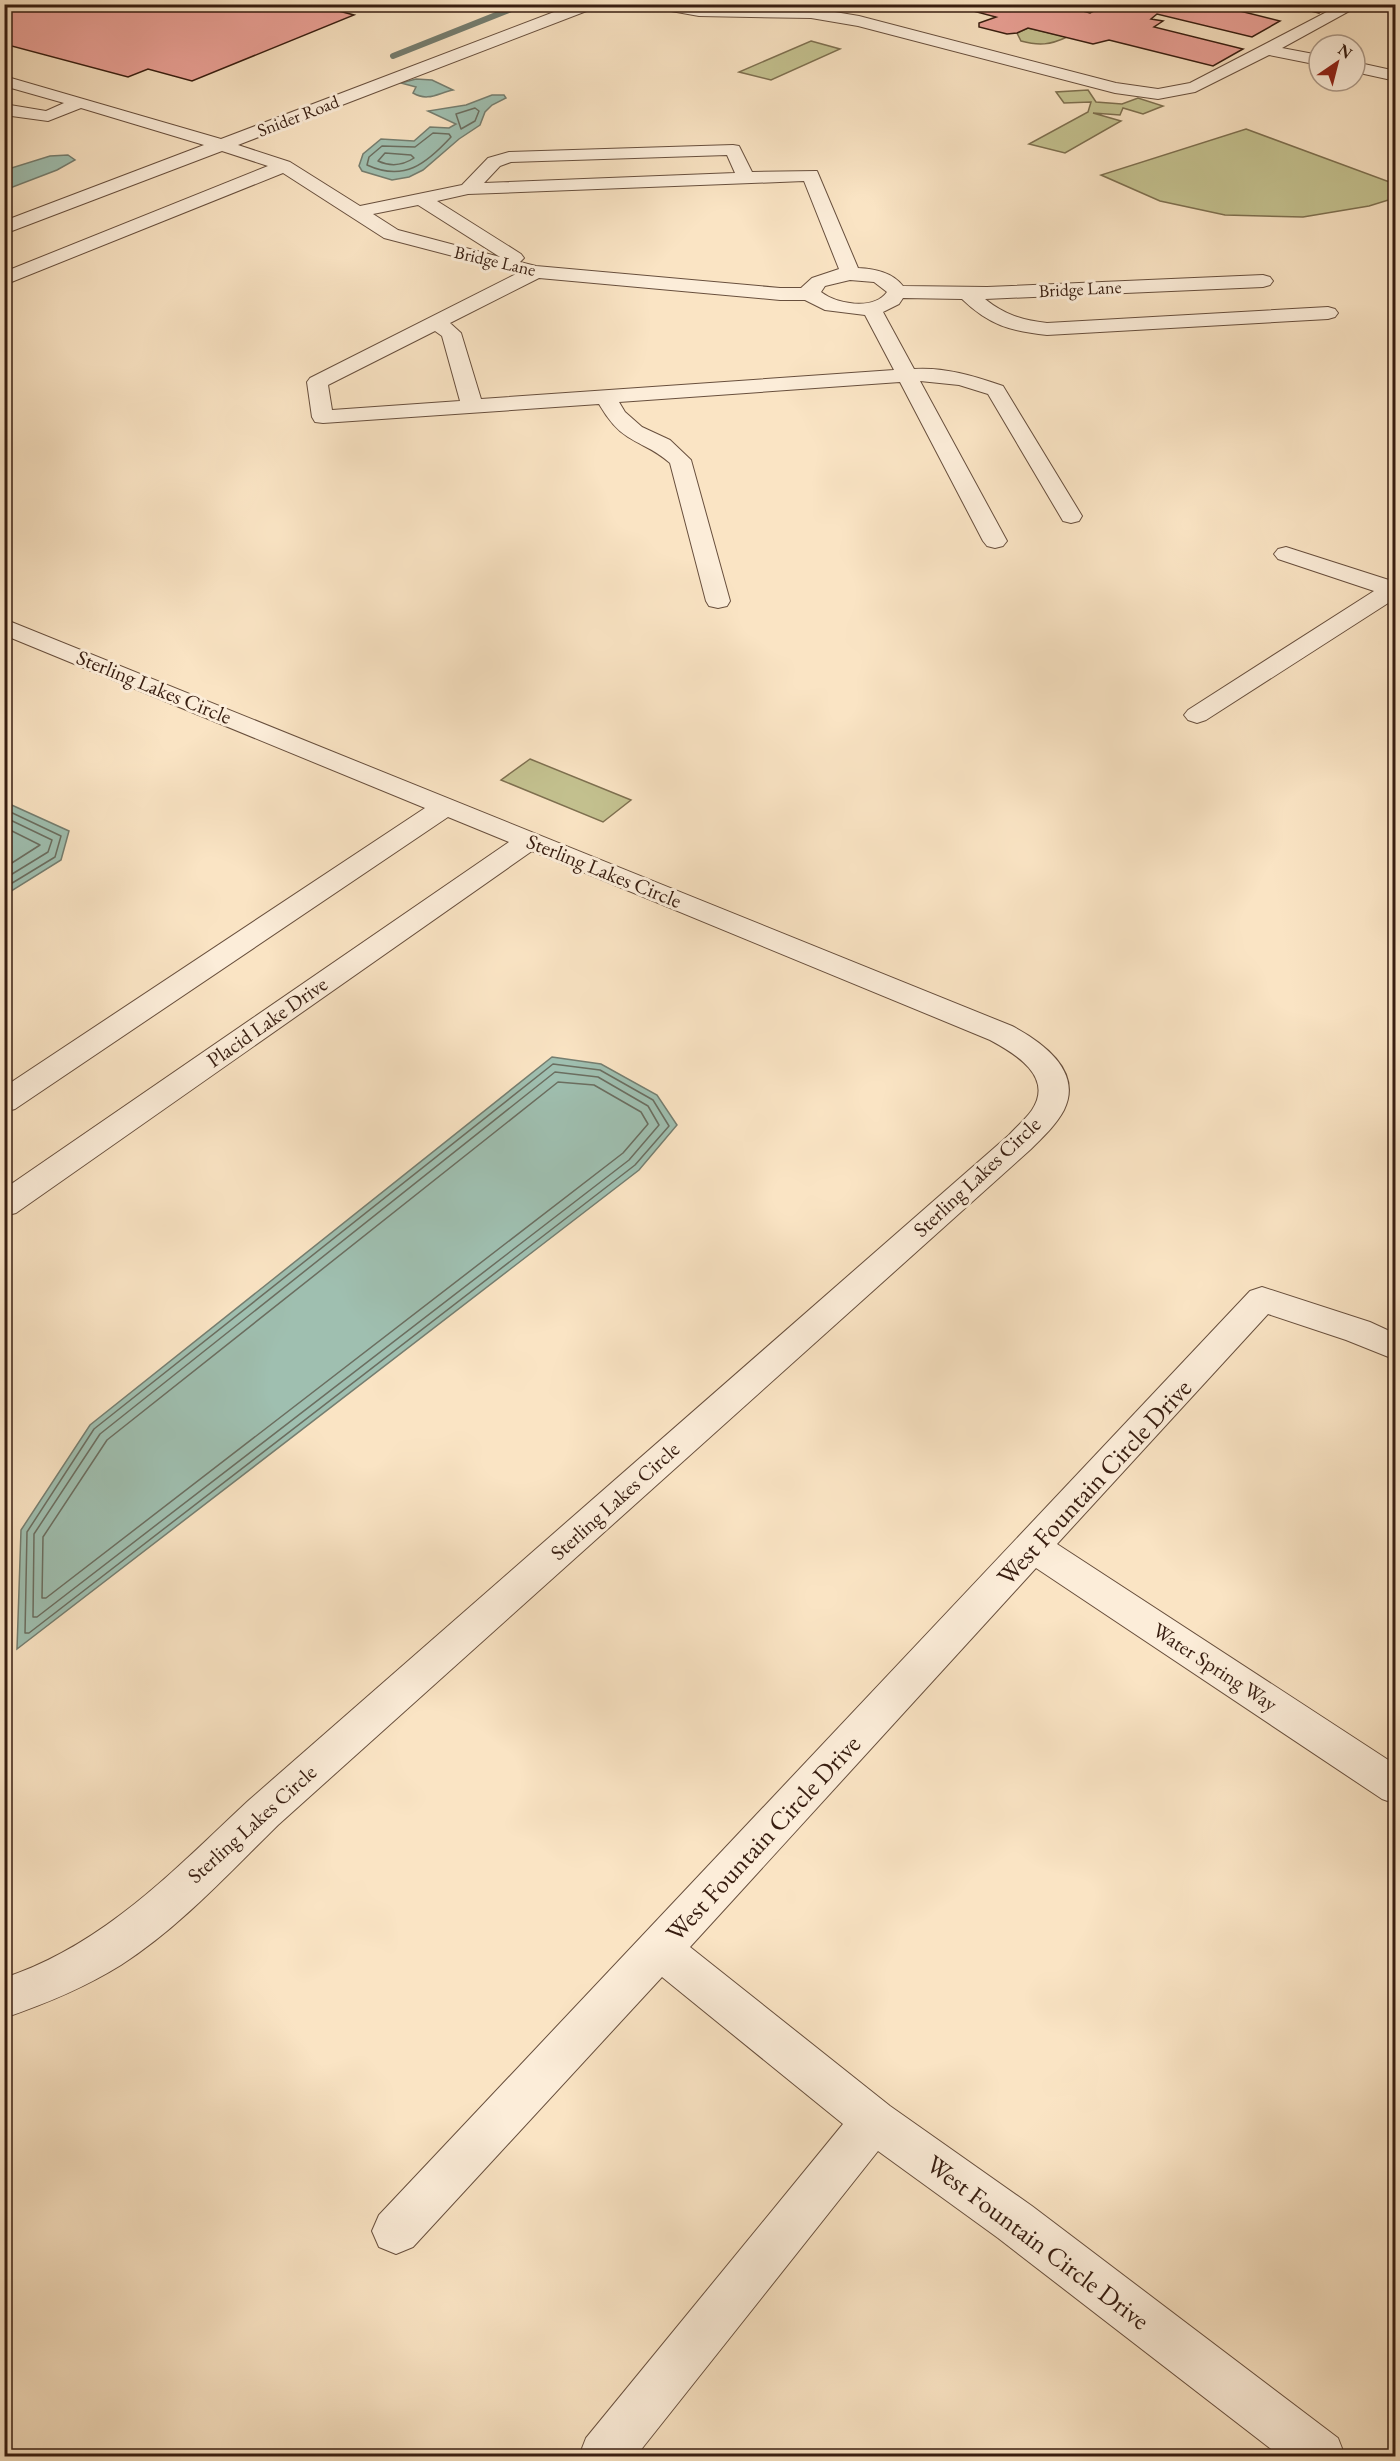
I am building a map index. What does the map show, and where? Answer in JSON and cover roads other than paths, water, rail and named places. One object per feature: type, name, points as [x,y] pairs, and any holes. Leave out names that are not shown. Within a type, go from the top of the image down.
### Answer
[{"type":"street","name":"Snider Road","points":[[4,228],[212,142],[561,4]]},
{"type":"street","name":"Snider Road","points":[[4,214],[212,142],[591,4]]},
{"type":"street","points":[[660,4],[699,11],[811,13],[859,21],[1115,88],[1158,94],[1195,87],[1355,4]]},
{"type":"street","points":[[1268,50],[1307,58]]},
{"type":"street","points":[[1367,70],[1395,76]]},
{"type":"street","name":"Bridge Lane","points":[[4,81],[212,142],[284,166],[391,234],[536,272],[780,294],[812,294],[817,300],[836,307],[871,308]]},
{"type":"street","points":[[4,109],[17,113],[48,116],[80,102]]},
{"type":"street","points":[[468,189],[494,162],[509,157],[733,150],[746,178]]},
{"type":"street","points":[[4,279],[284,166]]},
{"type":"street","points":[[357,212],[468,189],[811,175],[851,274]]},
{"type":"street","points":[[422,198],[536,272]]},
{"type":"street","points":[[536,272],[317,382],[323,417],[929,374],[962,380],[996,390],[1071,516]]},
{"type":"street","points":[[812,294],[810,288],[820,280],[851,274],[880,278],[895,286],[897,292],[891,301],[871,308],[995,540]]},
{"type":"street","name":"Bridge Lane","points":[[897,292],[967,293],[1263,281]]},
{"type":"street","points":[[967,293],[990,315],[1018,326],[1047,329],[1329,312]]},
{"type":"street","points":[[436,322],[451,333],[472,406]]},
{"type":"street","points":[[605,397],[617,416],[634,432],[662,445],[680,460],[718,601]]},
{"type":"street","points":[[1286,554],[1395,589]]},
{"type":"street","points":[[1197,714],[1395,589]]},
{"type":"street","name":"Sterling Lakes Circle","points":[[4,626],[1009,1037],[1024,1045],[1041,1059],[1052,1076],[1054,1094],[1047,1111],[1020,1143],[263,1813],[149,1919],[117,1944],[82,1966],[43,1984],[4,1998]]},
{"type":"street","points":[[4,1102],[447,806]]},
{"type":"street","name":"Placid Lake Drive","points":[[4,1205],[17,1178],[530,840]]},
{"type":"street","name":"West Fountain Circle Drive","points":[[1320,2457],[1015,2222],[874,2121],[660,1949],[1034,1548],[1262,1299],[1358,1331],[1395,1348]]},
{"type":"street","name":"Water Spring Way","points":[[1034,1548],[1395,1787]]},
{"type":"street","points":[[396,2231],[660,1949]]},
{"type":"street","points":[[604,2457],[874,2121]]},
{"type":"water","points":[[416,79],[432,80],[453,90],[433,96],[418,96],[413,93],[416,87],[401,83]]},
{"type":"water","points":[[492,95],[504,95],[506,98],[492,105],[485,112],[480,125],[459,139],[423,170],[409,177],[392,180],[362,171],[359,166],[363,154],[381,139],[414,141],[430,127],[449,128],[456,124],[428,111],[466,105]]},
{"type":"water","points":[[68,155],[75,160],[57,170],[5,190],[5,170],[50,156]]},
{"type":"water","points":[[5,802],[69,831],[61,860],[5,895]]},
{"type":"water","points":[[552,1057],[601,1064],[657,1095],[677,1125],[639,1170],[17,1649],[21,1530],[90,1425]]},
{"type":"waterway","points":[[393,56],[524,4]]}]
